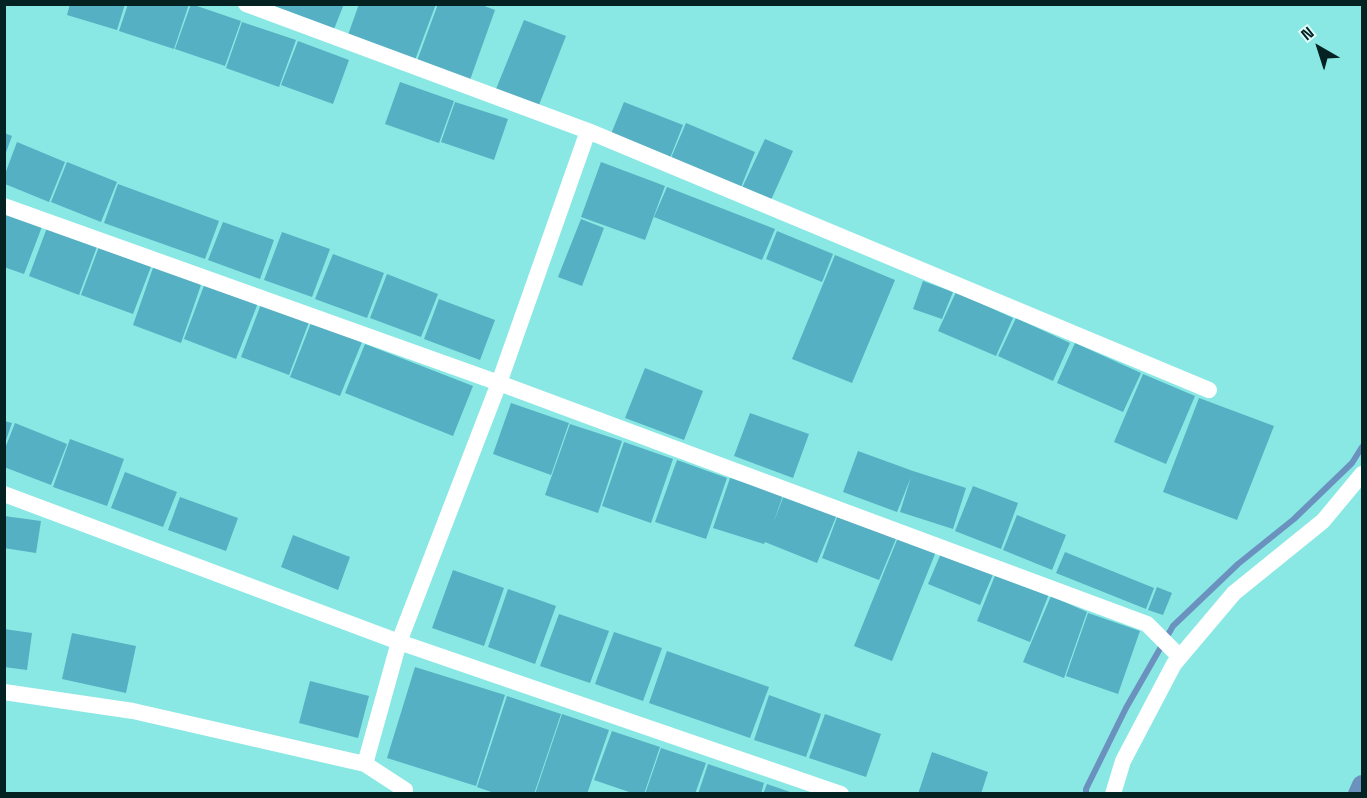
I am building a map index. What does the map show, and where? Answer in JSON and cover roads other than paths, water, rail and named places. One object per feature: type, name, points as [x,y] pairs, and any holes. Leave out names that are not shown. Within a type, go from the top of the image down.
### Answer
[{"type":"street","points":[[246,4],[588,131],[1209,390]]},
{"type":"street","points":[[365,764],[399,642],[499,383],[588,131]]},
{"type":"street","points":[[4,206],[499,383],[1147,624],[1180,657]]},
{"type":"street","points":[[1113,794],[1123,761],[1174,664],[1234,593],[1323,521],[1362,474]]},
{"type":"street","points":[[4,495],[399,642],[841,794]]},
{"type":"street","points":[[4,692],[133,711],[365,764],[405,790],[405,794]]},
{"type":"waterway","points":[[1086,794],[1086,789],[1126,708],[1173,626],[1238,564],[1294,519],[1352,463],[1362,447]]},
{"type":"waterway","points":[[1358,794],[1362,785]]}]
